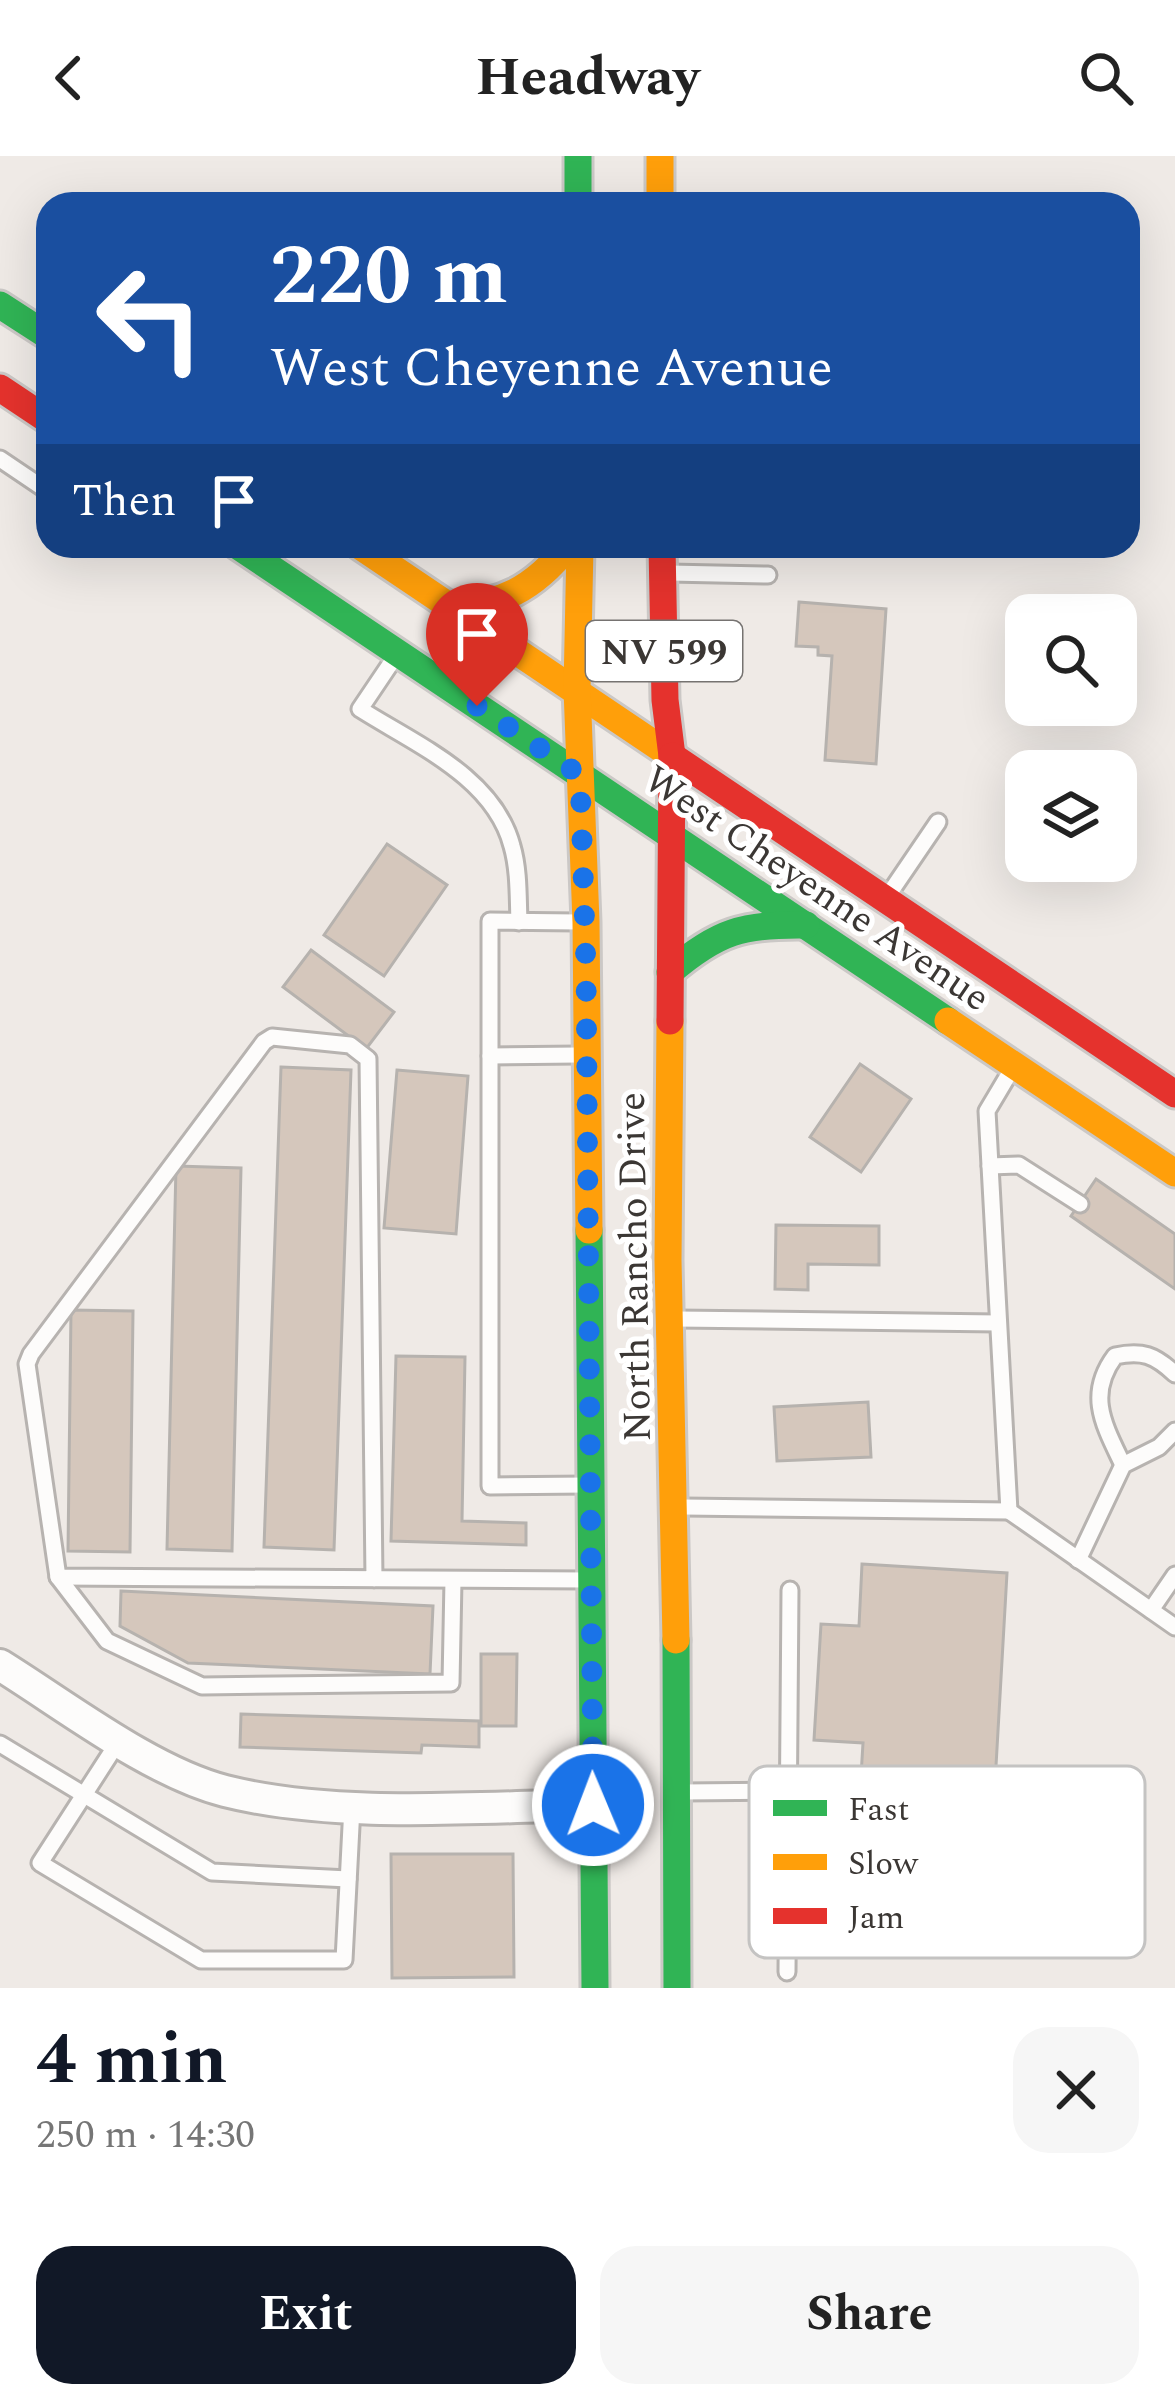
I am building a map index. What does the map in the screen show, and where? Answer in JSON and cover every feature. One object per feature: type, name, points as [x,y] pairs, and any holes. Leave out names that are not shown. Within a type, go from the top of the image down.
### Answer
[{"type":"main road","points":[[578,156],[578,192]]},
{"type":"main road","points":[[660,156],[661,192]]},
{"type":"main road","points":[[0,304],[36,328]]},
{"type":"main road","points":[[0,388],[36,412]]},
{"type":"main road","name":"West Cheyenne Avenue","points":[[256,558],[1175,1173]]},
{"type":"main road","name":"West Cheyenne Avenue","points":[[378,558],[1175,1094]]},
{"type":"main road","points":[[447,604],[472,608],[524,591],[560,558]]},
{"type":"main road","name":"North Rancho Drive","points":[[580,558],[577,689],[586,922],[596,1988]]},
{"type":"main road","name":"North Rancho Drive","points":[[662,560],[665,700],[672,756],[669,1319],[676,1507],[677,1988]]},
{"type":"main road","points":[[670,972],[719,932],[740,926],[806,926]]},
{"type":"street","points":[[0,1665],[158,1763],[223,1790],[352,1807],[593,1805]]},
{"type":"lane","points":[[0,459],[36,483]]},
{"type":"lane","points":[[662,560],[768,575]]},
{"type":"lane","points":[[398,653],[360,709],[467,778],[486,796],[513,848],[519,922]]},
{"type":"lane","points":[[886,898],[938,822]]},
{"type":"lane","points":[[586,922],[490,921],[490,1486],[590,1485]]},
{"type":"lane","points":[[374,1579],[368,1059],[350,1045],[272,1037],[263,1042],[27,1364],[58,1577],[107,1641],[202,1686],[451,1683],[453,1580]]},
{"type":"lane","points":[[490,1056],[587,1055]]},
{"type":"lane","points":[[1009,1511],[987,1111],[1014,1067]]},
{"type":"lane","points":[[990,1166],[1019,1165],[1080,1204]]},
{"type":"lane","points":[[669,1319],[998,1323]]},
{"type":"lane","points":[[1123,1465],[1097,1396],[1102,1374],[1114,1356],[1135,1352],[1153,1355],[1175,1374]]},
{"type":"lane","points":[[1078,1560],[1123,1465],[1159,1448],[1175,1431]]},
{"type":"lane","points":[[676,1507],[1009,1511],[1175,1627]]},
{"type":"lane","points":[[1151,1610],[1175,1575]]},
{"type":"lane","points":[[58,1577],[590,1580]]},
{"type":"lane","points":[[788,1766],[790,1590]]},
{"type":"lane","points":[[120,1739],[40,1863],[201,1960],[344,1960],[352,1807]]},
{"type":"lane","points":[[0,1744],[212,1871],[348,1879]]},
{"type":"lane","points":[[676,1792],[749,1791]]},
{"type":"lane","points":[[787,1958],[787,1972]]},
{"type":"building","points":[[799,602],[886,609],[876,764],[825,760],[832,656],[818,655],[818,647],[796,646]]},
{"type":"building","points":[[387,844],[447,885],[384,976],[324,935]]},
{"type":"building","points":[[311,950],[394,1012],[366,1049],[283,987]]},
{"type":"building","points":[[860,1064],[911,1099],[861,1172],[810,1137]]},
{"type":"building","points":[[281,1067],[351,1070],[334,1550],[264,1547]]},
{"type":"building","points":[[397,1070],[468,1076],[456,1234],[384,1228]]},
{"type":"building","points":[[176,1166],[241,1168],[232,1551],[167,1549]]},
{"type":"building","points":[[1096,1179],[1175,1234],[1175,1289],[1071,1216]]},
{"type":"building","points":[[776,1225],[879,1226],[879,1265],[808,1264],[808,1290],[775,1289]]},
{"type":"building","points":[[71,1310],[133,1311],[130,1552],[68,1551]]},
{"type":"building","points":[[396,1356],[465,1357],[462,1521],[526,1523],[526,1545],[391,1541]]},
{"type":"building","points":[[868,1402],[871,1457],[777,1461],[774,1407]]},
{"type":"building","points":[[862,1564],[1007,1573],[996,1766],[862,1766],[863,1743],[814,1740],[821,1624],[859,1626]]},
{"type":"building","points":[[121,1591],[433,1606],[430,1674],[188,1663],[120,1626]]},
{"type":"building","points":[[481,1654],[517,1654],[516,1726],[481,1726]]},
{"type":"building","points":[[241,1714],[479,1721],[479,1747],[422,1745],[421,1753],[240,1747]]},
{"type":"building","points":[[391,1854],[513,1854],[514,1977],[392,1978]]},
{"type":"traffic: fast","points":[[578,156],[578,192]]},
{"type":"traffic: fast","points":[[0,305],[36,328]]},
{"type":"traffic: fast","points":[[256,558],[948,1021]]},
{"type":"traffic: fast","points":[[670,972],[732,933],[806,925]]},
{"type":"traffic: fast","points":[[589,1230],[595,1988]]},
{"type":"traffic: fast","points":[[676,1640],[677,1988]]},
{"type":"traffic: slow","points":[[660,156],[660,192]]},
{"type":"traffic: slow","points":[[378,558],[672,756]]},
{"type":"traffic: slow","points":[[447,605],[484,603],[515,592],[557,558]]},
{"type":"traffic: slow","points":[[580,558],[577,689],[586,922],[589,1230]]},
{"type":"traffic: slow","points":[[670,1021],[668,1260],[676,1640]]},
{"type":"traffic: slow","points":[[948,1021],[1175,1173]]},
{"type":"traffic: jam","points":[[0,388],[36,412]]},
{"type":"traffic: jam","points":[[662,558],[665,700],[672,756],[670,1021]]},
{"type":"traffic: jam","points":[[672,756],[1175,1094]]},
{"type":"route","points":[[477,706],[580,775],[586,922],[593,1805]]}]
